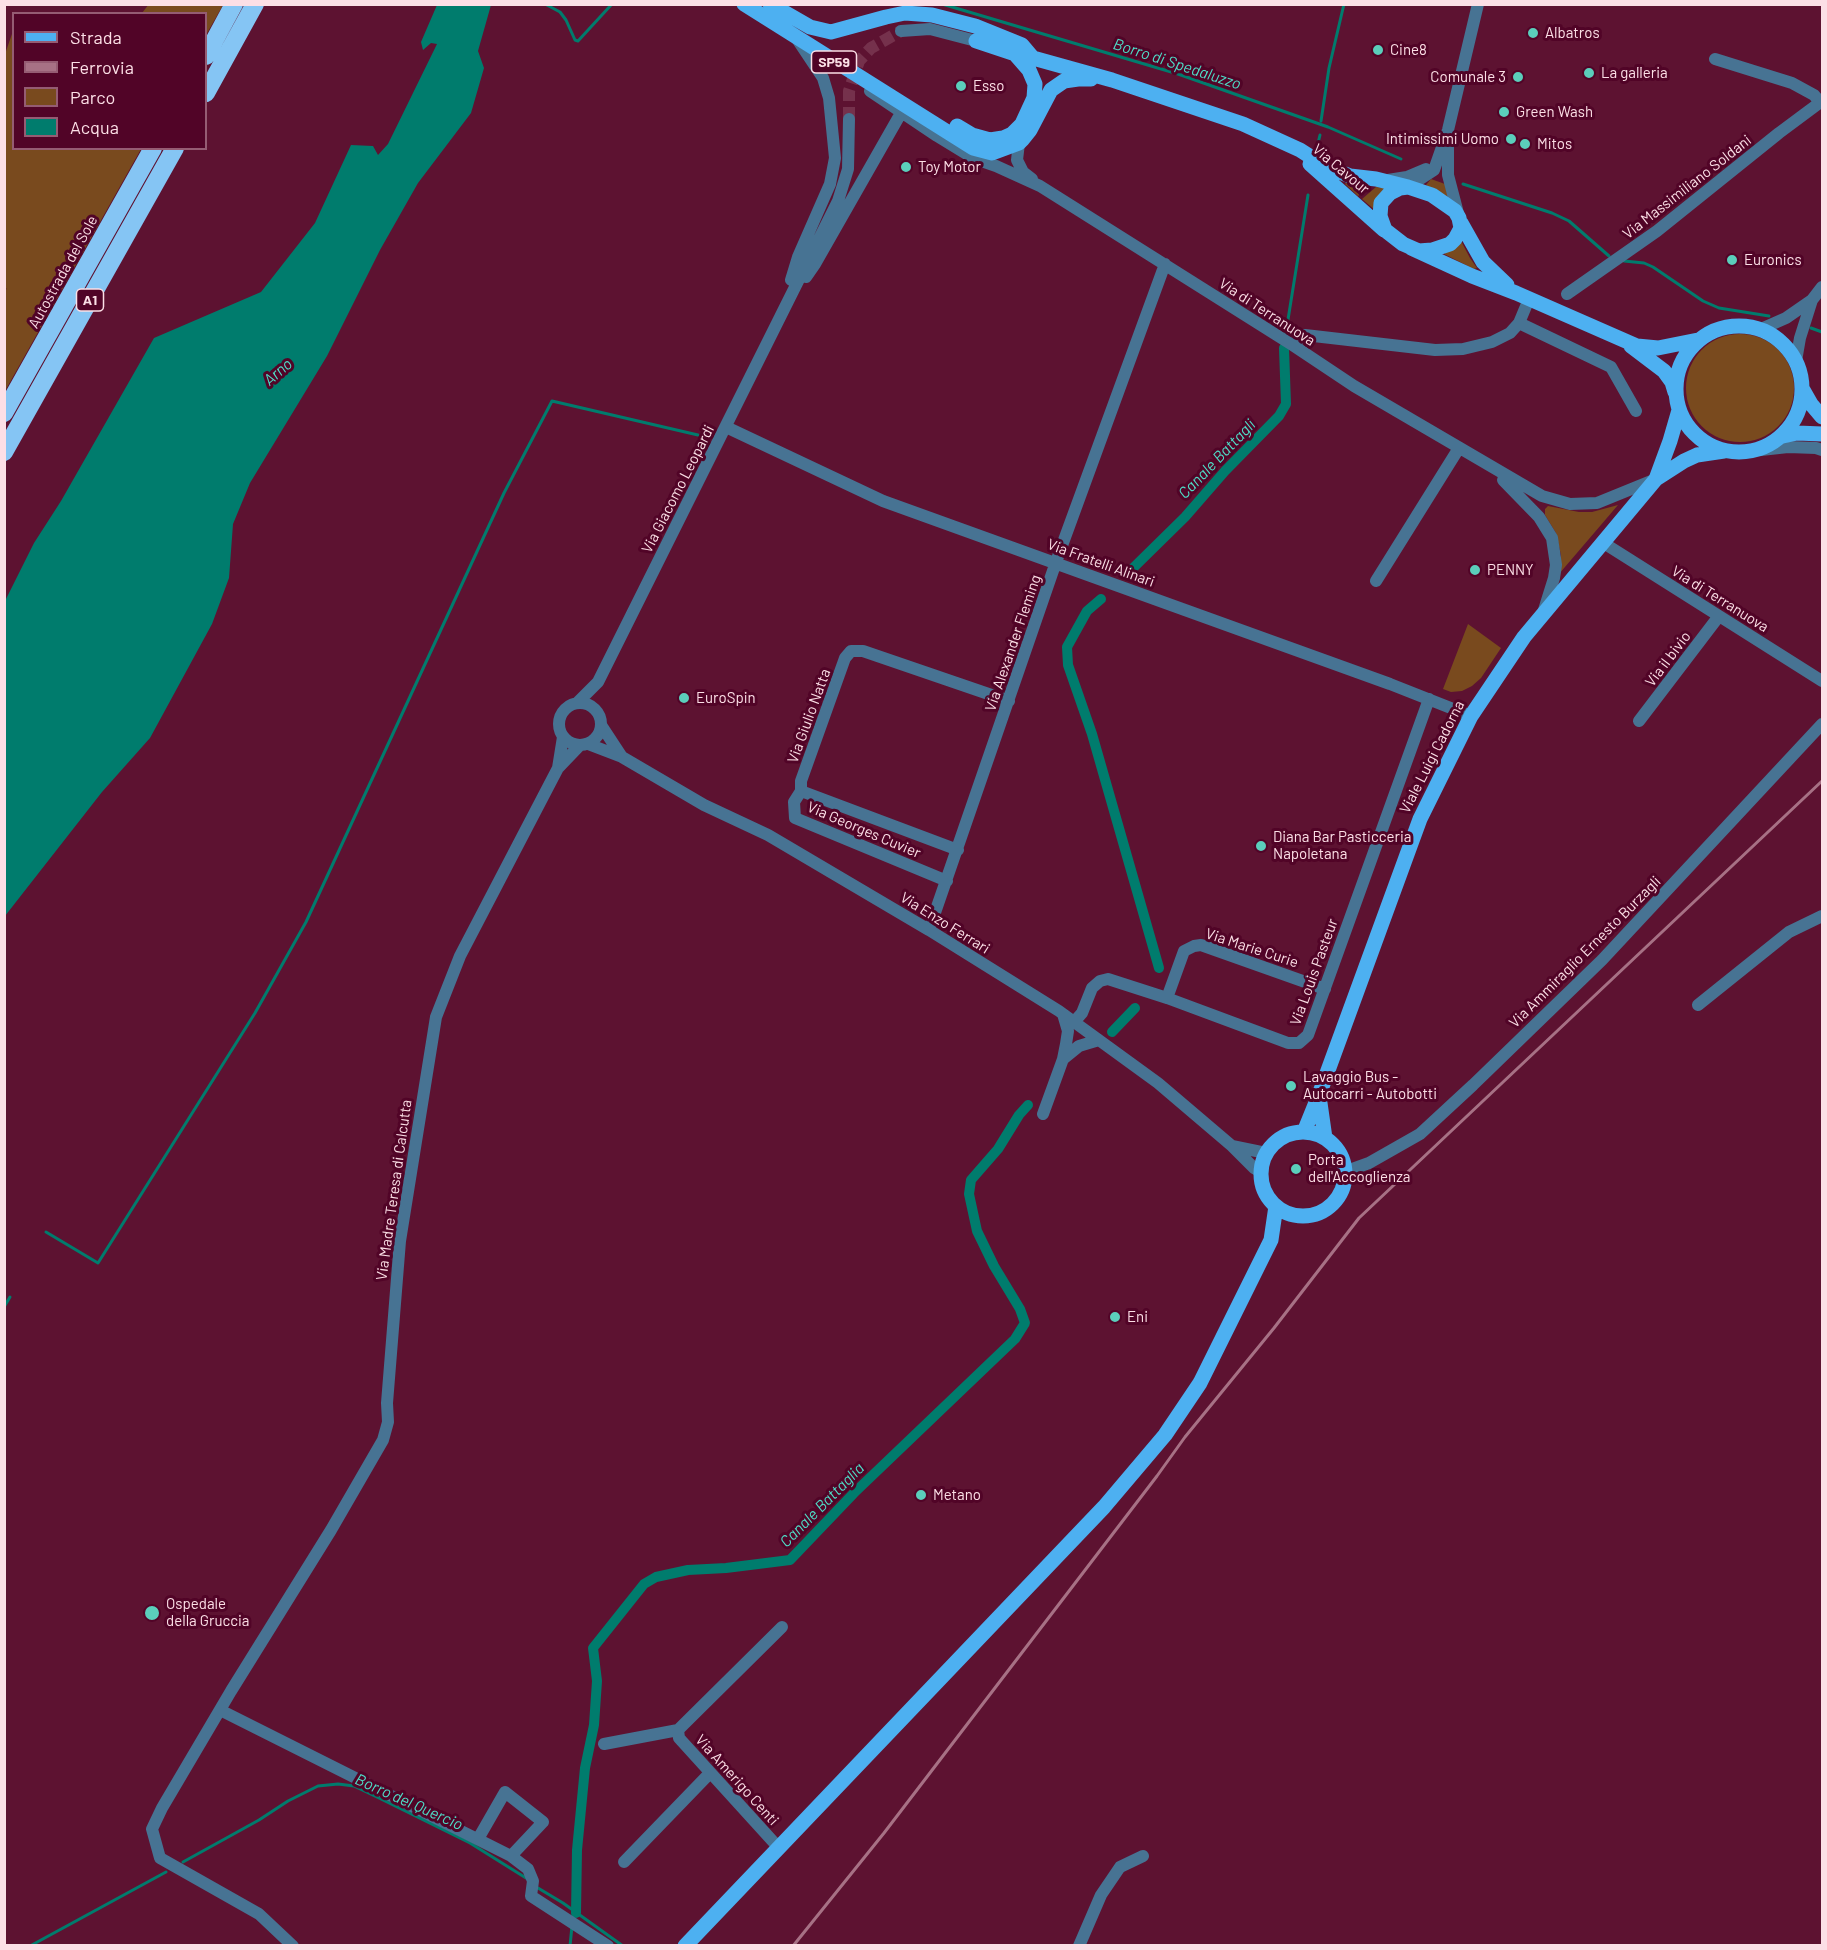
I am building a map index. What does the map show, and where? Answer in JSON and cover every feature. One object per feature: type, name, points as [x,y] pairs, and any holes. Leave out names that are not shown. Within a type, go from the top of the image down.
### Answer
[{"type":"highway","points":[[207,54],[234,4]]},
{"type":"highway","points":[[207,91],[255,4]]},
{"type":"highway","name":"Autostrada del Sole","points":[[4,413],[152,150]]},
{"type":"highway","name":"A1","points":[[4,452],[174,150]]},
{"type":"main road","name":"SP59","points":[[744,4],[973,148],[992,153],[1019,143]]},
{"type":"main road","points":[[757,4],[972,135],[990,140],[1012,134],[1022,124],[1034,98],[1035,84],[1029,70],[1015,54]]},
{"type":"main road","name":"Via Cavour","points":[[770,4],[810,27],[831,32],[886,17],[905,14],[932,15],[975,27],[1022,45],[1033,58]]},
{"type":"main road","name":"Via Cavour","points":[[976,41],[1112,80],[1244,124],[1300,150],[1325,166],[1350,176],[1376,179],[1423,191],[1455,211],[1483,262],[1491,272],[1523,296]]},
{"type":"main road","points":[[1019,143],[1030,130],[1051,90],[1064,81],[1112,80]]},
{"type":"main road","name":"Via Cavour","points":[[1268,135],[1308,162],[1388,234],[1411,248],[1638,346],[1658,348],[1700,340]]},
{"type":"main road","name":"Via Cavour","points":[[1388,234],[1382,225],[1380,216],[1382,202],[1390,193],[1408,187]]},
{"type":"main road","points":[[1411,248],[1424,251],[1445,246],[1459,234],[1460,221]]},
{"type":"main road","points":[[1745,326],[1761,329],[1775,337],[1787,348],[1796,361],[1801,375],[1803,390],[1794,422],[1783,436],[1761,450],[1743,453],[1724,451],[1709,446],[1686,424],[1679,410],[1676,393],[1681,363],[1700,340],[1713,331],[1745,326]]},
{"type":"main road","name":"Via Cavour","points":[[1618,337],[1664,371],[1676,393]]},
{"type":"main road","points":[[1803,390],[1822,417]]},
{"type":"main road","name":"Viale Luigi Cadorna","points":[[1656,479],[1679,410]]},
{"type":"main road","points":[[1783,436],[1797,432],[1822,434]]},
{"type":"main road","name":"Viale Luigi Cadorna","points":[[1304,1132],[1420,819],[1471,716],[1515,649],[1656,479],[1684,460],[1697,455],[1724,451]]},
{"type":"main road","name":"Viale Luigi Cadorna","points":[[1318,1095],[1325,1138]]},
{"type":"main road","points":[[1292,1133],[1315,1133],[1325,1138],[1335,1147],[1342,1159],[1344,1172],[1342,1186],[1336,1199],[1325,1209],[1312,1215],[1297,1215],[1276,1206],[1267,1196],[1262,1185],[1261,1172],[1266,1153],[1282,1137],[1292,1133]]},
{"type":"main road","points":[[685,1946],[1104,1507],[1166,1435],[1200,1383],[1271,1240],[1276,1206]]},
{"type":"main road","points":[[1271,1240],[1297,1215]]},
{"type":"street","points":[[1408,187],[1434,170],[1448,130],[1478,4]]},
{"type":"street","points":[[901,31],[930,29],[976,41]]},
{"type":"street","name":"Via Giacomo Leopardi","points":[[783,310],[798,257],[830,184],[835,158],[829,98],[823,78],[796,37]]},
{"type":"street","name":"Via di Terranuova","points":[[829,58],[901,113],[973,158],[1040,186]]},
{"type":"street","points":[[1715,59],[1792,83],[1821,101]]},
{"type":"street","name":"Via Massimiliano Soldani","points":[[1567,294],[1657,231],[1821,101]]},
{"type":"street","name":"Via Giacomo Leopardi","points":[[783,310],[815,264],[901,113]]},
{"type":"street","name":"Via Giacomo Leopardi","points":[[436,1017],[460,956],[558,768],[563,737],[559,725],[561,713],[577,703],[598,682],[838,201],[848,169],[849,119]]},
{"type":"street","points":[[1448,130],[1448,175],[1460,221]]},
{"type":"street","name":"Via di Terranuova","points":[[1019,143],[1017,160],[1023,172],[1040,186],[1354,386],[1542,496],[1570,504],[1597,503],[1656,479]]},
{"type":"street","points":[[1376,179],[1395,180],[1422,172],[1438,158]]},
{"type":"street","name":"Via Alexander Fleming","points":[[929,930],[1056,562],[1164,264]]},
{"type":"street","points":[[1761,329],[1786,318],[1812,300],[1822,287]]},
{"type":"street","points":[[1294,346],[1305,335],[1435,350],[1463,349],[1492,342],[1510,333],[1519,323],[1523,296]]},
{"type":"street","points":[[1796,361],[1800,338],[1812,300]]},
{"type":"street","points":[[1519,323],[1611,367],[1636,411]]},
{"type":"street","name":"Via Fratelli Alinari","points":[[726,427],[883,501],[1056,562],[1471,716]]},
{"type":"street","points":[[1761,450],[1788,447],[1822,450]]},
{"type":"street","points":[[1376,581],[1459,448]]},
{"type":"street","name":"Via di Terranuova","points":[[1479,460],[1505,482],[1539,517],[1552,538],[1555,551],[1555,572],[1541,616]]},
{"type":"street","name":"Via di Terranuova","points":[[1602,542],[1822,681]]},
{"type":"street","name":"Via il bivio","points":[[1639,721],[1719,616]]},
{"type":"street","name":"Via Giulio Natta","points":[[801,791],[801,781],[845,658],[851,651],[863,651],[1009,701]]},
{"type":"street","name":"Via Giacomo Leopardi","points":[[558,768],[584,744],[597,736],[598,682]]},
{"type":"street","name":"Via Louis Pasteur","points":[[1074,1022],[1082,1012],[1092,988],[1100,981],[1115,980],[1288,1043],[1299,1042],[1308,1035],[1429,699]]},
{"type":"street","points":[[577,703],[589,705],[622,757]]},
{"type":"street","name":"Via Ammiraglio Ernesto Burzagli","points":[[1344,1172],[1369,1163],[1420,1134],[1458,1099],[1602,960],[1822,724]]},
{"type":"street","points":[[563,737],[568,742],[584,744]]},
{"type":"street","name":"Via Enzo Ferrari","points":[[584,744],[622,757],[704,805],[768,835],[929,930],[1063,1014],[1158,1083],[1261,1172]]},
{"type":"street","points":[[801,791],[958,850]]},
{"type":"street","name":"Via Georges Cuvier","points":[[801,791],[794,802],[795,818],[947,881]]},
{"type":"street","points":[[1698,1005],[1789,932],[1822,916]]},
{"type":"street","name":"Via Marie Curie","points":[[1167,998],[1184,951],[1201,945],[1325,989]]},
{"type":"street","points":[[1043,1114],[1063,1059],[1068,1031],[1063,1014]]},
{"type":"street","name":"Via Madre Teresa di Calcutta","points":[[293,1946],[259,1914],[160,1858],[152,1829],[220,1710],[331,1530],[383,1440],[388,1422],[387,1403],[399,1242],[436,1017]]},
{"type":"street","points":[[1063,1059],[1079,1046],[1099,1040]]},
{"type":"street","points":[[1232,1146],[1266,1153]]},
{"type":"street","points":[[604,1744],[678,1730],[782,1627]]},
{"type":"street","points":[[220,1710],[511,1856],[528,1869],[533,1881],[531,1896],[608,1946]]},
{"type":"street","name":"Via Amerigo Centi","points":[[678,1730],[679,1738],[778,1847]]},
{"type":"street","points":[[624,1862],[710,1773]]},
{"type":"street","points":[[478,1839],[506,1792],[543,1822],[511,1856]]},
{"type":"street","points":[[1079,1946],[1101,1895],[1120,1867],[1143,1856]]},
{"type":"green space","points":[[149,4],[223,4],[207,33],[207,12],[143,12]]},
{"type":"green space","points":[[12,34],[12,150],[140,150],[5,391],[4,290],[7,289],[4,287],[4,57]]},
{"type":"green space","points":[[1431,179],[1445,184],[1448,197],[1426,185]]},
{"type":"green space","points":[[1347,182],[1370,186],[1358,196],[1345,184]]},
{"type":"green space","points":[[1376,187],[1385,188],[1376,211],[1362,199]]},
{"type":"green space","points":[[1461,241],[1477,268],[1474,269],[1444,254]]},
{"type":"green space","points":[[1740,334],[1761,338],[1778,350],[1790,367],[1794,388],[1790,409],[1778,426],[1761,438],[1740,442],[1719,438],[1702,426],[1690,409],[1686,388],[1690,367],[1702,350],[1719,338]]},
{"type":"green space","points":[[1618,505],[1559,574],[1561,555],[1556,533],[1545,515],[1545,509],[1548,506],[1592,512]]},
{"type":"green space","points":[[1468,624],[1501,648],[1481,678],[1472,686],[1462,691],[1451,692],[1443,689]]},
{"type":"water","name":"Arno","points":[[437,5],[491,5],[478,51],[484,68],[471,113],[418,183],[380,250],[327,356],[250,483],[233,524],[229,578],[212,624],[150,738],[102,792],[5,916],[5,601],[34,543],[61,501],[154,338],[261,292],[315,223],[351,145],[373,146],[378,155],[388,144],[437,44],[431,43],[423,50],[421,42]]},
{"type":"waterway","name":"Borro di Spedaluzzo","points":[[545,4],[560,12],[575,40],[578,41],[612,4]]},
{"type":"waterway","name":"Borro di Spedaluzzo","points":[[942,4],[1178,74],[1328,127],[1401,159]]},
{"type":"waterway","name":"Canale Battagli","points":[[1321,121],[1329,68],[1344,4]]},
{"type":"waterway","name":"Canale Battagli","points":[[1317,147],[1320,135]]},
{"type":"waterway","name":"Borro di Spedaluzzo","points":[[1463,184],[1552,213],[1569,221],[1609,256]]},
{"type":"waterway","name":"Canale Battagli","points":[[1286,332],[1308,195]]},
{"type":"waterway","name":"Borro di Spedaluzzo","points":[[1624,261],[1644,263],[1653,267],[1703,301],[1719,308],[1769,316]]},
{"type":"waterway","name":"Borro di Spedaluzzo","points":[[1811,328],[1822,332]]},
{"type":"waterway","name":"Canale Battagli","points":[[1128,573],[1185,517],[1225,471],[1279,416],[1286,404],[1284,348]]},
{"type":"waterway","points":[[46,1232],[98,1263],[255,1013],[306,922],[504,493],[552,401],[698,435]]},
{"type":"waterway","points":[[1101,599],[1087,611],[1067,647],[1068,665],[1092,734],[1159,968]]},
{"type":"waterway","name":"Canale Battaglia","points":[[1112,1032],[1135,1008]]},
{"type":"waterway","name":"Canale Battaglia","points":[[576,1913],[577,1850],[585,1768],[594,1725],[597,1681],[593,1648],[644,1584],[656,1577],[688,1570],[790,1560],[854,1493],[1015,1339],[1025,1323],[1020,1309],[994,1266],[977,1231],[969,1194],[971,1180],[998,1149],[1019,1115],[1028,1105]]},
{"type":"waterway","points":[[4,1307],[10,1297]]},
{"type":"waterway","name":"Borro del Quercio","points":[[183,1862],[259,1820],[288,1801],[318,1786],[338,1784],[354,1786],[470,1843],[526,1878]]},
{"type":"waterway","name":"Borro del Quercio","points":[[30,1946],[166,1872]]},
{"type":"waterway","name":"Borro del Quercio","points":[[538,1888],[623,1946]]},
{"type":"waterway","points":[[570,1946],[572,1926]]},
{"type":"tunnel","points":[[849,119],[849,91],[859,61],[871,48],[901,31]]},
{"type":"railway","points":[[793,1946],[884,1833],[1185,1437],[1274,1328],[1359,1218],[1822,781]]},
{"type":"place","name":"Albatros","points":[[1533,33]]},
{"type":"place","name":"Cine8","points":[[1378,50]]},
{"type":"place","name":"La galleria","points":[[1589,73]]},
{"type":"place","name":"Comunale 3","points":[[1518,77]]},
{"type":"place","name":"Esso","points":[[961,86]]},
{"type":"place","name":"Green Wash","points":[[1504,112]]},
{"type":"place","name":"Intimissimi Uomo","points":[[1511,139]]},
{"type":"place","name":"Mitos","points":[[1525,144]]},
{"type":"place","name":"Toy Motor","points":[[906,167]]},
{"type":"place","name":"Euronics","points":[[1732,260]]},
{"type":"place","name":"PENNY","points":[[1475,570]]},
{"type":"place","name":"EuroSpin","points":[[684,698]]},
{"type":"place","name":"Diana Bar Pasticceria Napoletana","points":[[1261,846]]},
{"type":"place","name":"Lavaggio Bus - Autocarri - Autobotti","points":[[1291,1086]]},
{"type":"place","name":"Porta dell'Accoglienza","points":[[1296,1169]]},
{"type":"place","name":"Eni","points":[[1115,1317]]},
{"type":"place","name":"Metano","points":[[921,1495]]},
{"type":"place","name":"Ospedale della Gruccia","points":[[152,1613]]}]
